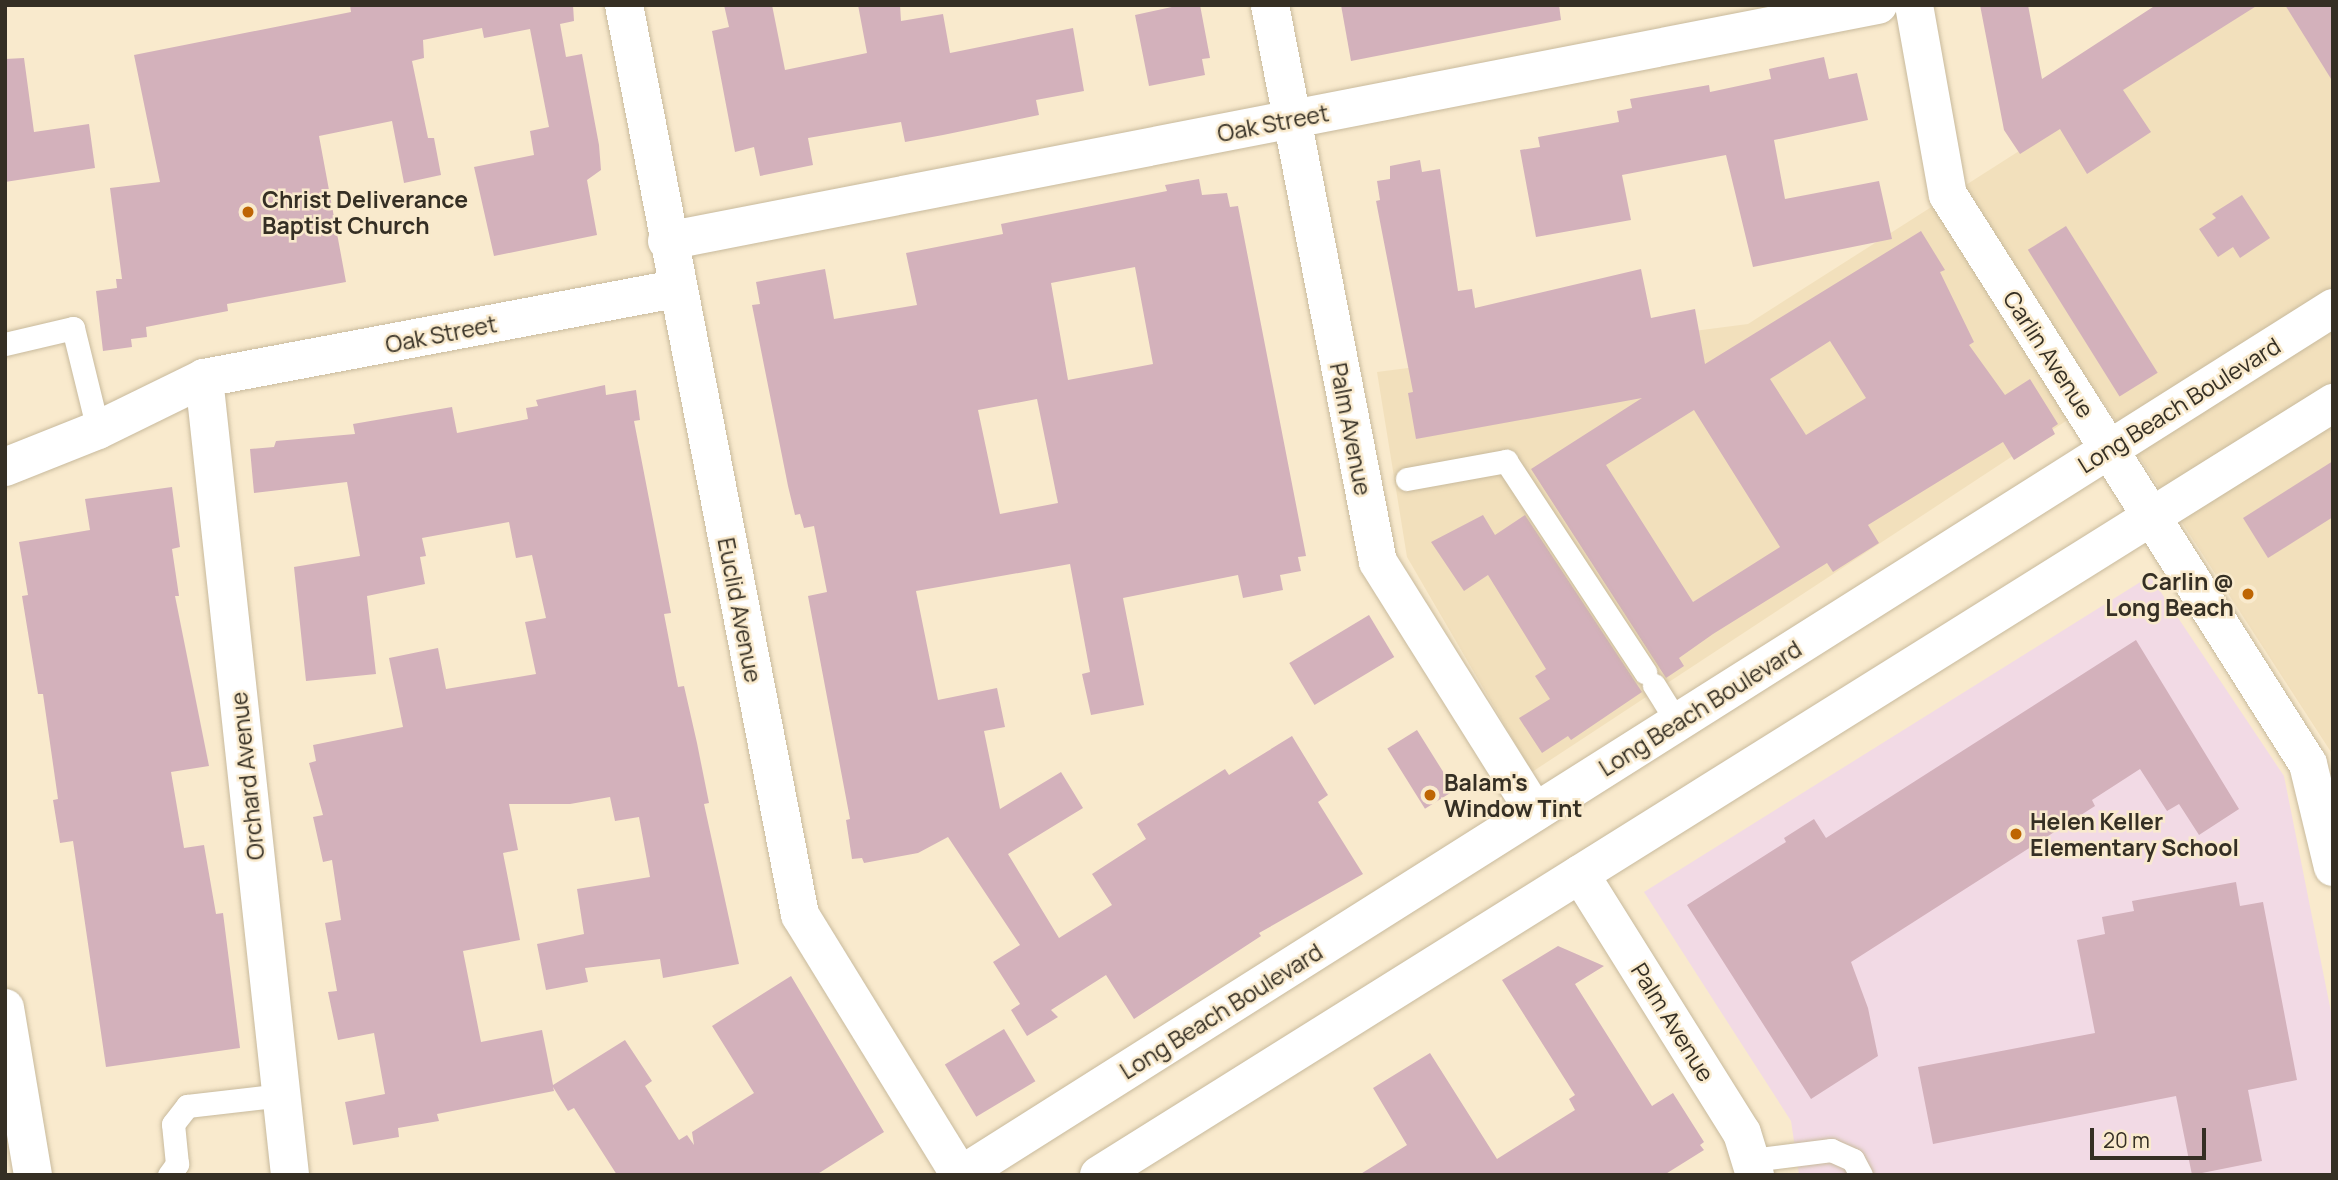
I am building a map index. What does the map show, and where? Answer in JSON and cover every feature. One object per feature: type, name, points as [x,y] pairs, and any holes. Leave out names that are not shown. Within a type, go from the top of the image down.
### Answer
[{"type":"street","name":"Euclid Avenue","points":[[624,5],[667,241],[800,915],[960,1175]]},
{"type":"street","name":"Palm Avenue","points":[[1270,5],[1378,562],[1535,812]]},
{"type":"street","name":"Oak Street","points":[[667,241],[1878,5]]},
{"type":"street","name":"Carlin Avenue","points":[[1914,5],[1948,195],[2308,764],[2333,867]]},
{"type":"street","name":"Oak Street","points":[[5,467],[98,430],[204,378],[677,289]]},
{"type":"street","name":"Long Beach Boulevard","points":[[960,1175],[2333,308]]},
{"type":"street","name":"Orchard Avenue","points":[[204,378],[290,1175]]},
{"type":"street","points":[[1099,1175],[2333,403]]},
{"type":"street","name":"Palm Avenue","points":[[1580,874],[1742,1133],[1753,1167]]},
{"type":"street","points":[[5,1008],[33,1175]]},
{"type":"lane","points":[[5,344],[73,328],[98,430]]},
{"type":"lane","points":[[1407,479],[1506,461],[1677,722]]},
{"type":"lane","points":[[169,1175],[177,1164],[173,1124],[187,1106],[282,1095]]},
{"type":"lane","points":[[1753,1167],[1832,1150],[1853,1160],[1861,1175]]},
{"type":"shaded area","points":[[2248,5],[2333,5],[2333,755],[2101,398],[1532,772],[1407,557],[1377,372],[1748,324]]},
{"type":"shaded area","name":"Helen Keller Elementary School","points":[[2150,576],[2284,776],[2333,1022],[2333,1175],[1799,1175],[1791,1121],[1644,892]]},
{"type":"building","points":[[350,5],[573,5],[574,21],[560,24],[566,57],[582,54],[599,145],[601,170],[587,180],[597,235],[494,256],[474,167],[534,155],[530,131],[549,127],[530,29],[484,38],[482,28],[423,40],[424,58],[412,61],[428,138],[434,138],[441,175],[404,183],[392,121],[319,136],[346,282],[227,304],[228,311],[146,327],[147,337],[131,339],[132,347],[103,351],[96,291],[117,288],[116,279],[122,279],[110,188],[160,182],[134,55],[351,12]]},
{"type":"building","points":[[724,5],[772,5],[785,70],[867,53],[858,5],[900,5],[901,21],[943,14],[950,53],[1073,28],[1084,91],[1036,100],[1039,115],[905,142],[901,122],[808,138],[813,165],[760,176],[754,147],[735,152],[712,31],[729,27]]},
{"type":"building","points":[[1181,5],[1200,5],[1210,58],[1202,59],[1205,75],[1149,86],[1135,15]]},
{"type":"building","points":[[1341,5],[1559,5],[1561,20],[1351,61]]},
{"type":"building","points":[[1980,5],[2028,5],[2042,79],[2156,5],[2258,5],[2123,90],[2151,132],[2087,174],[2060,129],[2020,154],[2004,130]]},
{"type":"building","points":[[2285,5],[2333,5],[2333,82]]},
{"type":"building","points":[[1824,57],[1829,79],[1857,73],[1868,120],[1774,140],[1785,199],[1879,181],[1892,239],[1753,267],[1726,155],[1622,175],[1631,220],[1536,237],[1520,150],[1540,147],[1538,137],[1619,122],[1617,111],[1632,108],[1630,99],[1709,85],[1710,92],[1771,79],[1769,69]]},
{"type":"building","points":[[24,58],[34,132],[89,124],[95,168],[5,182],[5,59]]},
{"type":"building","points":[[1420,160],[1422,172],[1440,169],[1458,291],[1472,289],[1475,308],[1641,269],[1651,318],[1695,309],[1705,364],[1921,231],[1945,270],[1940,272],[1974,342],[1969,345],[2005,395],[2030,379],[2058,424],[2052,428],[2055,434],[2014,460],[2003,442],[1868,525],[1879,543],[1833,572],[1827,563],[1713,634],[1679,658],[1684,666],[1666,678],[1531,469],[1642,398],[1416,439],[1408,393],[1413,392],[1376,201],[1380,200],[1377,181],[1390,179],[1390,166]],"holes":[[[1830,341],[1866,398],[1806,435],[1770,379]],[[1694,410],[1780,547],[1693,602],[1606,465]]]},
{"type":"building","points":[[1199,179],[1202,195],[1227,193],[1230,207],[1238,206],[1306,556],[1298,557],[1301,571],[1280,575],[1283,590],[1243,598],[1238,575],[1123,598],[1144,705],[1091,715],[1082,674],[1090,672],[1070,564],[916,591],[938,700],[997,688],[1005,727],[984,731],[1000,809],[1061,772],[1083,808],[1008,854],[1059,938],[1112,905],[1092,874],[1146,839],[1137,824],[1225,769],[1229,775],[1292,736],[1328,795],[1318,802],[1363,874],[1259,933],[1261,936],[1134,1019],[1106,975],[1051,1010],[1058,1017],[1027,1036],[1011,1010],[1020,1004],[993,962],[1020,945],[948,837],[918,853],[864,863],[862,858],[852,859],[846,820],[850,819],[808,596],[827,592],[814,526],[804,528],[800,514],[795,515],[752,305],[760,304],[756,282],[825,269],[834,319],[917,305],[906,253],[1003,234],[1001,224],[1167,191],[1165,185]],"holes":[[[1135,267],[1153,364],[1068,380],[1051,283]],[[1037,399],[1058,503],[1000,514],[978,410]]]},
{"type":"building","points":[[2242,195],[2270,238],[2240,258],[2233,247],[2218,257],[2199,229],[2216,218],[2212,214]]},
{"type":"building","points":[[2066,226],[2158,373],[2120,397],[2028,250]]},
{"type":"building","points":[[605,385],[606,395],[636,390],[640,420],[634,421],[671,613],[664,614],[678,687],[684,686],[697,743],[709,803],[704,804],[739,964],[663,978],[660,959],[585,968],[588,982],[546,990],[537,944],[584,934],[577,889],[650,877],[639,817],[615,821],[610,797],[570,804],[509,804],[518,850],[503,853],[520,940],[463,951],[481,1042],[542,1030],[553,1085],[625,1040],[652,1081],[645,1086],[679,1140],[687,1135],[694,1145],[692,1132],[754,1093],[712,1026],[791,976],[884,1132],[816,1175],[617,1175],[574,1108],[568,1111],[553,1087],[554,1091],[437,1114],[439,1121],[398,1128],[399,1137],[353,1145],[345,1102],[385,1094],[374,1033],[338,1040],[328,992],[337,991],[325,923],[341,920],[332,860],[323,862],[313,817],[323,815],[309,763],[316,761],[313,745],[403,727],[389,658],[438,648],[446,689],[536,674],[525,622],[546,618],[532,555],[516,558],[509,522],[422,538],[426,556],[420,557],[425,584],[367,596],[376,674],[306,681],[294,567],[360,556],[347,482],[254,493],[250,449],[274,447],[276,441],[355,434],[353,424],[452,407],[457,433],[528,419],[526,408],[538,406],[536,400]]},
{"type":"building","points":[[2333,461],[2333,517],[2268,558],[2243,518]]},
{"type":"building","points":[[172,487],[180,547],[172,549],[179,596],[175,596],[209,766],[171,772],[184,848],[204,845],[216,914],[223,913],[240,1048],[106,1067],[73,841],[60,843],[53,800],[58,799],[43,694],[38,694],[22,596],[28,595],[19,542],[90,530],[85,499]]},
{"type":"building","points":[[1483,515],[1495,535],[1525,515],[1642,692],[1571,740],[1568,736],[1542,753],[1519,718],[1550,699],[1535,676],[1546,669],[1488,575],[1464,591],[1431,542]]},
{"type":"building","points":[[1369,615],[1394,657],[1315,705],[1289,663]]},
{"type":"building","points":[[2136,640],[2239,809],[2199,835],[2179,804],[2167,811],[2140,769],[2092,800],[2095,806],[1851,962],[1868,1008],[1878,1056],[1811,1099],[1687,905],[1786,842],[1784,838],[1814,819],[1826,838]]},
{"type":"building","points":[[1417,730],[1455,790],[1425,809],[1387,749]]},
{"type":"building","points":[[2236,882],[2240,906],[2263,902],[2297,1080],[2248,1090],[2262,1161],[2192,1175],[2176,1096],[1933,1144],[1918,1067],[2095,1033],[2077,940],[2105,934],[2102,917],[2134,911],[2132,901]]},
{"type":"building","points":[[1558,946],[1604,966],[1575,984],[1652,1106],[1673,1093],[1704,1142],[1700,1145],[1704,1150],[1664,1175],[1359,1175],[1407,1145],[1373,1088],[1430,1053],[1497,1159],[1575,1110],[1569,1099],[1575,1095],[1502,980]]},
{"type":"building","points":[[1004,1029],[1035,1081],[976,1117],[945,1065]]},
{"type":"place","name":"Christ Deliverance Baptist Church","points":[[248,212]]},
{"type":"place","name":"Carlin @ Long Beach","points":[[2248,594]]},
{"type":"place","name":"Balam's Window Tint","points":[[1430,795]]},
{"type":"place","name":"Helen Keller Elementary School","points":[[2016,834]]}]
